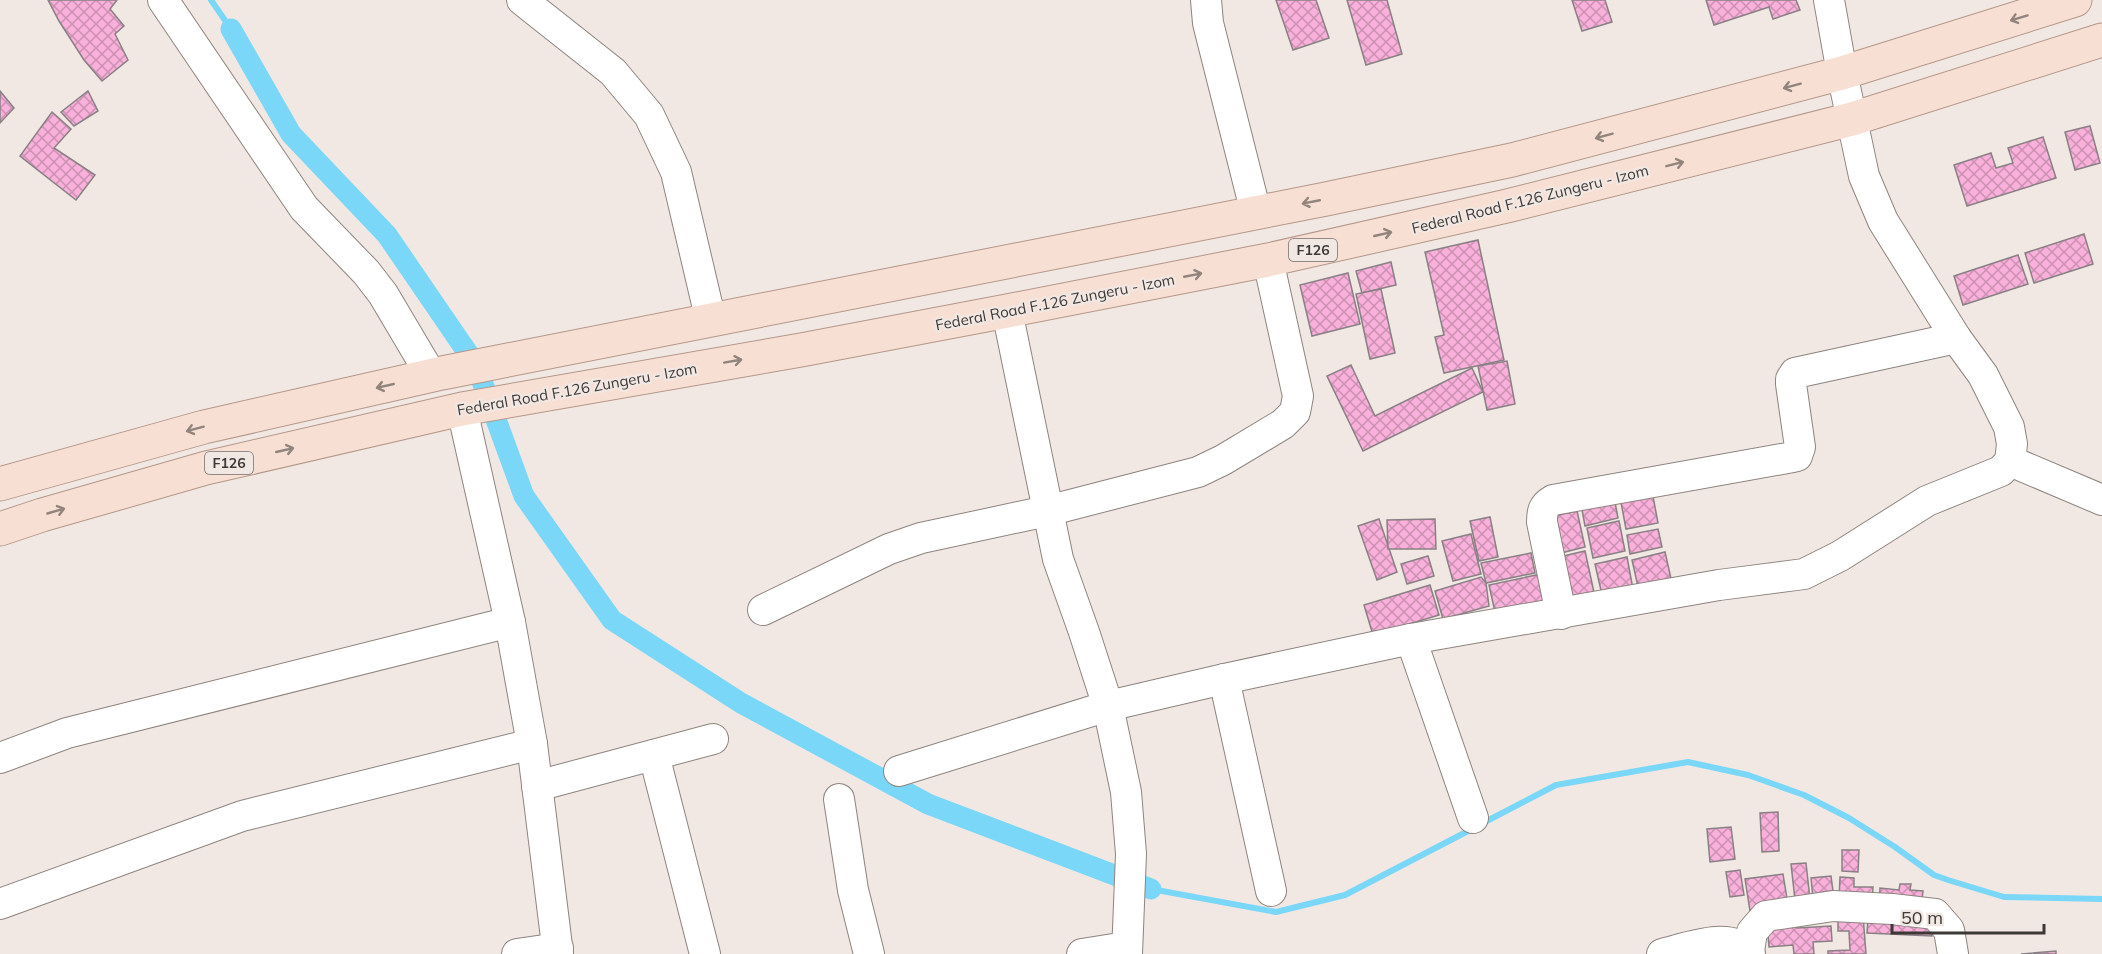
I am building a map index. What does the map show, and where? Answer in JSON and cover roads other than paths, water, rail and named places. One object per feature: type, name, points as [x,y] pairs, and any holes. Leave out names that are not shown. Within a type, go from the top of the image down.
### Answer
[{"type":"main road","points":[[0,484],[204,427],[436,374],[1256,213],[1512,160],[1842,73],[2075,0]]},
{"type":"main road","name":"Federal Road F.126 Zungeru - Izom","points":[[0,529],[206,468],[466,408],[801,350],[1006,311],[1268,260],[1507,206],[1852,119],[2102,40]]},
{"type":"main road","points":[[792,305],[801,350]]},
{"type":"street","points":[[163,0],[304,208],[366,272],[436,374]]},
{"type":"street","points":[[522,0],[613,72],[649,115],[676,172],[711,321]]},
{"type":"street","points":[[1206,0],[1208,23],[1256,213]]},
{"type":"street","points":[[899,771],[1108,706],[1224,679],[1411,639],[1719,585],[1804,574],[1840,556],[1927,501],[2001,471],[2010,461],[2012,444],[2009,427],[1983,375],[1956,338],[1883,221],[1864,176],[1829,0]]},
{"type":"street","points":[[764,610],[921,538],[1047,511],[1198,472],[1223,460],[1283,424],[1295,412],[1298,396],[1268,260]]},
{"type":"street","points":[[1006,311],[1058,559],[1108,706],[1128,807],[1131,854],[1126,950],[1082,954]]},
{"type":"street","points":[[1561,614],[1542,522],[1542,511],[1547,504],[1553,500],[1797,456],[1800,447],[1791,384],[1795,373],[1956,338]]},
{"type":"street","points":[[466,408],[510,622],[532,744],[558,951],[517,954]]},
{"type":"street","points":[[2010,461],[2102,500]]},
{"type":"street","points":[[0,758],[67,733],[510,622]]},
{"type":"street","points":[[1411,639],[1473,818]]},
{"type":"street","points":[[1224,679],[1271,891]]},
{"type":"street","points":[[537,786],[713,739]]},
{"type":"street","points":[[0,904],[242,816],[532,744]]},
{"type":"street","points":[[654,754],[705,954]]},
{"type":"street","points":[[839,799],[853,890],[870,954]]},
{"type":"street","points":[[1662,954],[1715,942],[1735,943],[1749,953],[1752,932],[1766,916],[1833,906],[1935,914],[1949,930],[1953,954]]},
{"type":"waterway","points":[[211,0],[231,29]]},
{"type":"waterway","points":[[231,29],[291,134],[387,235],[476,365],[524,496],[612,620],[741,703],[928,804],[1151,889]]},
{"type":"waterway","points":[[1481,824],[1556,785],[1688,762],[1748,775],[1804,795],[1849,818],[1934,875],[1948,880],[2004,897],[2102,899]]},
{"type":"waterway","points":[[1151,889],[1276,912],[1345,895],[1472,829]]}]
